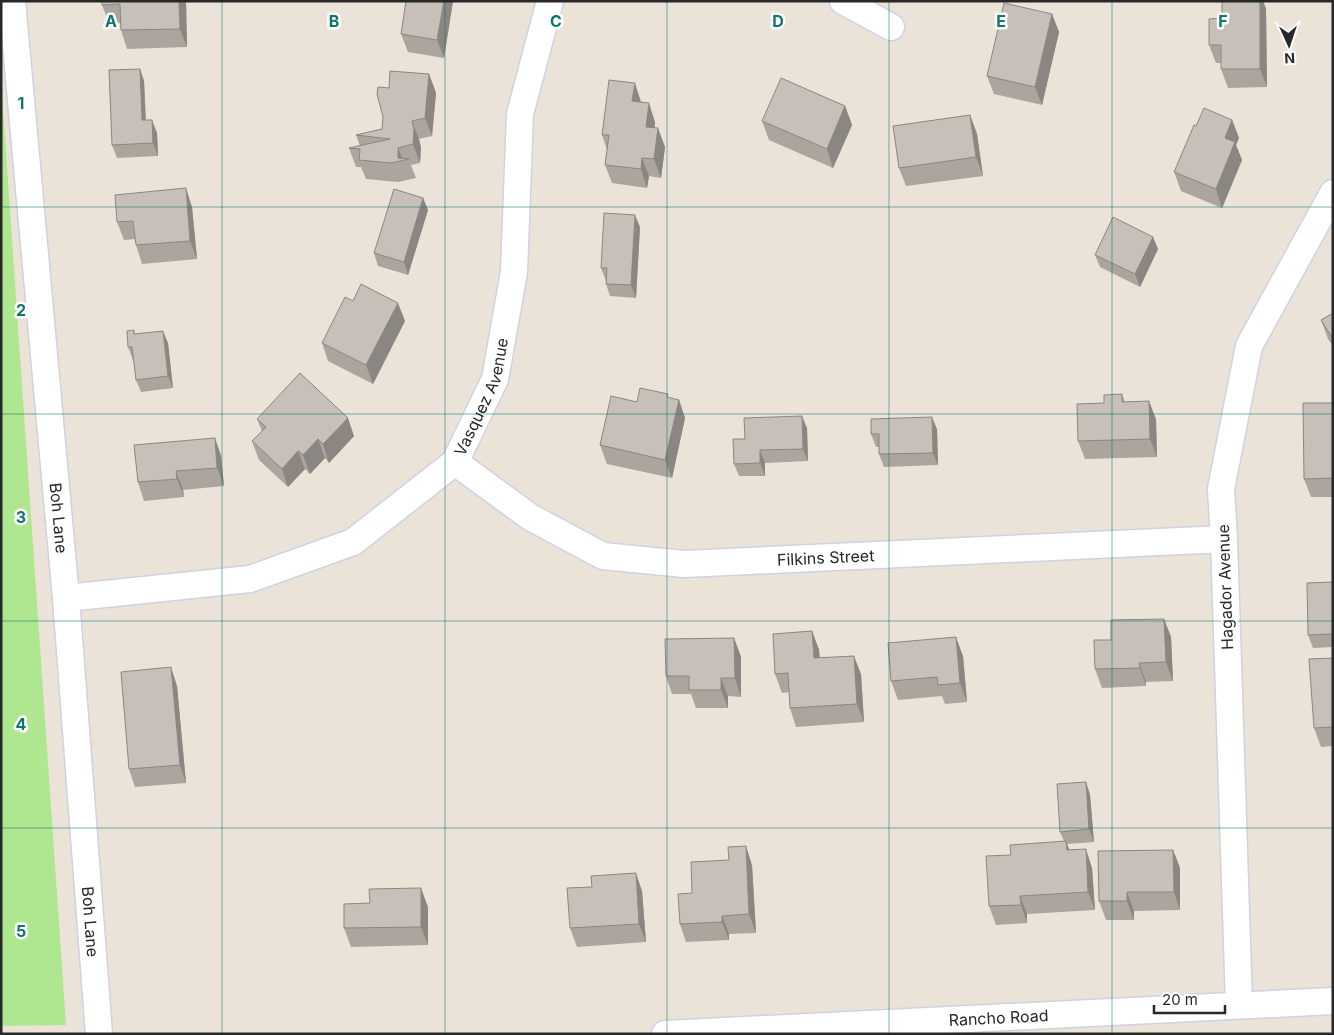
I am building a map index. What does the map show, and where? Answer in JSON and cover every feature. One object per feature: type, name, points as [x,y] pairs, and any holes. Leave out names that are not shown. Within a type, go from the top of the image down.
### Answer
[{"type":"street","name":"Boh Lane","points":[[12,1],[66,598],[99,1034]]},
{"type":"street","name":"Vasquez Avenue","points":[[66,598],[250,579],[353,542],[455,462],[495,379],[514,272],[520,114],[550,1]]},
{"type":"street","points":[[843,1],[891,27]]},
{"type":"street","name":"Hagador Avenue","points":[[1239,1005],[1221,489],[1249,346],[1333,193]]},
{"type":"street","name":"Filkins Street","points":[[455,462],[530,517],[603,556],[684,564],[1224,539]]},
{"type":"street","name":"Rancho Road","points":[[665,1034],[1333,1001]]},
{"type":"green space","points":[[1,79],[66,1025],[1,1026]]},
{"type":"building","points":[[102,1],[179,1],[180,29],[121,30],[120,4],[102,5]]},
{"type":"building","points":[[406,1],[444,1],[437,40],[401,34]]},
{"type":"building","points":[[1222,1],[1260,1],[1260,69],[1221,69],[1221,45],[1209,45],[1209,19],[1222,18]]},
{"type":"building","points":[[1004,3],[1052,14],[1035,87],[987,76]]},
{"type":"building","points":[[140,69],[142,120],[152,120],[153,143],[112,145],[109,70]]},
{"type":"building","points":[[390,71],[429,74],[425,118],[412,121],[414,129],[413,144],[398,148],[398,158],[409,159],[391,163],[359,160],[360,149],[349,148],[390,139],[356,135],[382,129],[383,117],[377,94],[378,87],[389,88]]},
{"type":"building","points":[[781,78],[845,106],[827,149],[762,121]]},
{"type":"building","points":[[609,80],[635,83],[632,101],[649,103],[646,127],[658,128],[654,159],[642,158],[641,169],[605,165],[609,135],[602,135]]},
{"type":"building","points":[[1204,108],[1232,120],[1225,138],[1235,142],[1216,189],[1174,172],[1194,125],[1196,126]]},
{"type":"building","points":[[970,115],[976,157],[899,168],[893,126]]},
{"type":"building","points":[[186,188],[190,241],[136,245],[133,221],[117,222],[115,195]]},
{"type":"building","points":[[394,189],[423,198],[404,262],[374,253]]},
{"type":"building","points":[[604,213],[635,215],[631,285],[606,284],[607,268],[601,268]]},
{"type":"building","points":[[1113,217],[1153,237],[1135,274],[1095,255]]},
{"type":"building","points":[[361,284],[398,303],[366,365],[322,343],[345,297],[353,301]]},
{"type":"building","points":[[1333,313],[1333,339],[1321,320]]},
{"type":"building","points":[[134,330],[134,334],[163,331],[168,376],[136,380],[132,347],[128,347],[127,331]]},
{"type":"building","points":[[300,373],[348,418],[323,444],[318,439],[303,455],[298,451],[282,469],[252,441],[266,427],[257,419]]},
{"type":"building","points":[[640,388],[668,394],[667,397],[679,400],[665,460],[600,445],[611,396],[637,402]]},
{"type":"building","points":[[1122,394],[1122,402],[1149,401],[1150,439],[1078,441],[1077,404],[1104,403],[1104,395]]},
{"type":"building","points":[[1303,403],[1333,403],[1333,478],[1304,479]]},
{"type":"building","points":[[802,416],[803,449],[760,450],[760,463],[734,464],[733,439],[745,439],[744,418]]},
{"type":"building","points":[[932,417],[933,453],[879,454],[879,434],[871,434],[871,419]]},
{"type":"building","points":[[215,438],[217,468],[176,471],[177,479],[138,482],[134,445]]},
{"type":"building","points":[[1333,582],[1333,634],[1308,635],[1307,583]]},
{"type":"building","points":[[1164,619],[1166,662],[1139,663],[1140,668],[1095,669],[1094,640],[1111,640],[1111,620]]},
{"type":"building","points":[[812,631],[814,658],[854,656],[857,704],[790,708],[788,673],[775,674],[773,634]]},
{"type":"building","points":[[956,637],[960,683],[938,685],[937,677],[891,681],[888,643]]},
{"type":"building","points":[[734,638],[735,678],[721,678],[721,690],[689,690],[689,676],[666,676],[665,639]]},
{"type":"building","points":[[1333,658],[1333,727],[1314,728],[1309,659]]},
{"type":"building","points":[[171,667],[180,765],[129,769],[121,672]]},
{"type":"building","points":[[1086,782],[1089,829],[1060,832],[1057,784]]},
{"type":"building","points":[[1066,841],[1067,850],[1086,849],[1088,892],[1020,896],[1021,905],[989,906],[986,856],[1011,855],[1010,845]]},
{"type":"building","points":[[746,846],[749,914],[722,916],[722,922],[680,924],[678,894],[692,893],[691,862],[729,860],[728,847]]},
{"type":"building","points":[[1173,850],[1174,892],[1127,892],[1127,901],[1099,901],[1098,851]]},
{"type":"building","points":[[636,873],[639,924],[570,928],[567,888],[592,887],[591,876]]},
{"type":"building","points":[[421,888],[421,927],[344,928],[344,904],[370,903],[369,889]]}]
